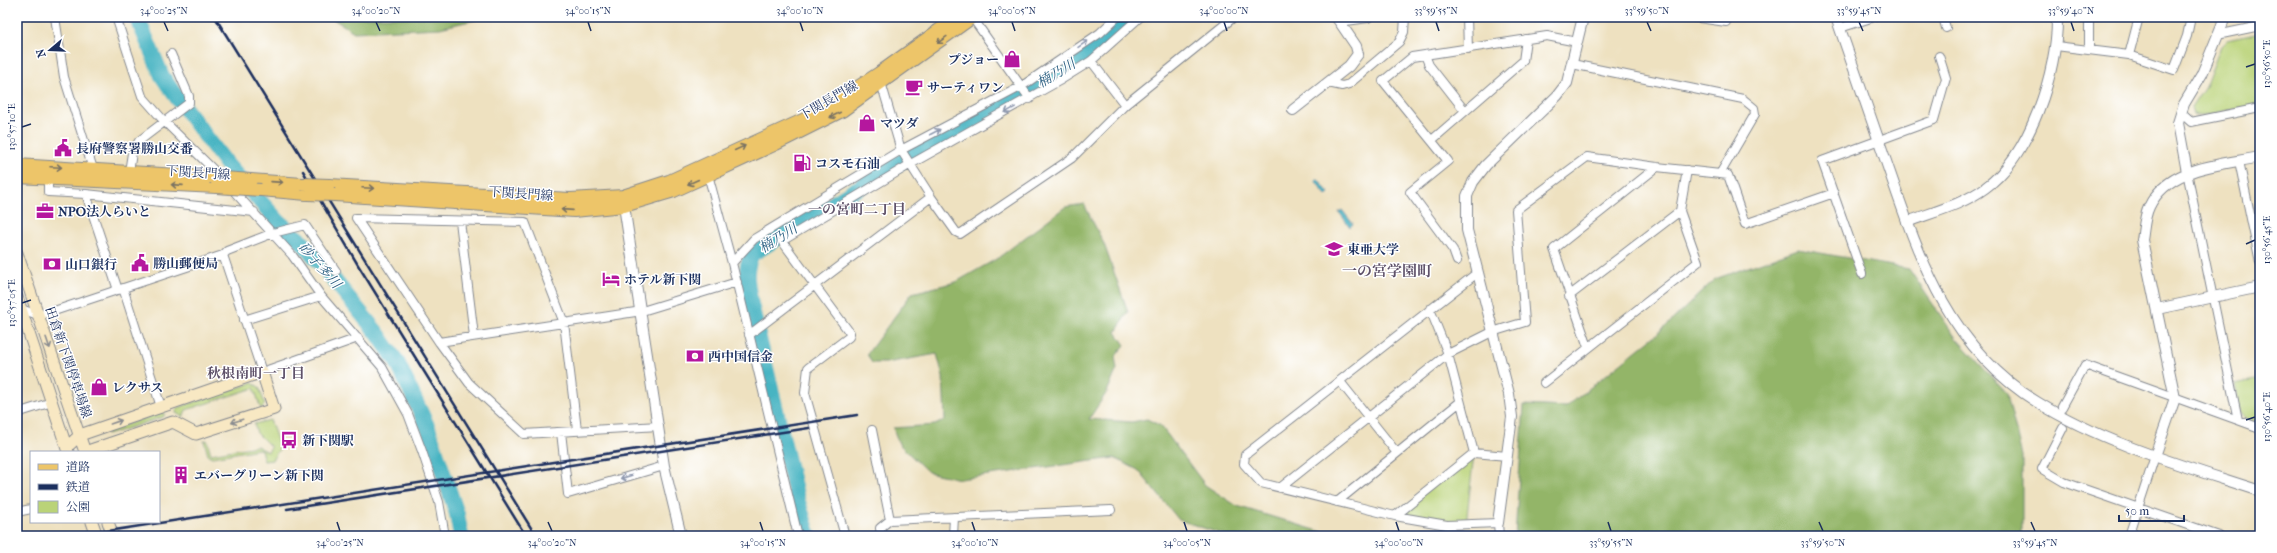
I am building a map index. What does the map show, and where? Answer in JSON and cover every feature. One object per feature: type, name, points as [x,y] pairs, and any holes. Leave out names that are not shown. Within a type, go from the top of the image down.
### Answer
[{"type":"main road","name":"下関長門線","points":[[880,78],[957,17]]},
{"type":"main road","name":"下関長門線","points":[[17,165],[129,172],[213,182],[260,190],[304,189],[624,201],[669,181],[707,170],[818,113],[880,78],[972,17]]},
{"type":"main road","name":"下関長門線","points":[[17,177],[48,179],[213,182],[251,180],[304,189]]},
{"type":"main road","name":"田倉新下関停車場線","points":[[17,253],[80,435],[262,372]]},
{"type":"main road","points":[[17,297],[19,310],[68,450]]},
{"type":"main road","points":[[165,405],[173,422],[196,434],[274,409],[262,372]]},
{"type":"main road","points":[[88,451],[173,422]]},
{"type":"main road","points":[[68,450],[80,435]]},
{"type":"main road","points":[[80,435],[85,451]]},
{"type":"main road","points":[[92,523],[97,536]]},
{"type":"main road","points":[[108,523],[113,536]]},
{"type":"street","points":[[55,17],[64,77],[93,169]]},
{"type":"street","points":[[116,17],[142,96],[164,121],[254,212],[276,232],[321,296],[378,362],[408,414],[440,502],[445,536]]},
{"type":"street","points":[[972,17],[1030,99]]},
{"type":"street","points":[[732,263],[754,239],[901,150],[1022,86],[1100,33],[1117,17]]},
{"type":"street","points":[[845,536],[805,393],[805,380],[808,368],[849,337],[850,333],[782,241],[909,165],[1030,99],[1091,61],[1140,17]]},
{"type":"street","points":[[880,78],[901,150],[909,165],[956,232],[960,234],[1072,158],[1125,105],[1234,17]]},
{"type":"street","points":[[1337,19],[1368,17]]},
{"type":"street","points":[[1328,83],[1342,86],[1348,84],[1400,42],[1404,32],[1405,17]]},
{"type":"street","points":[[1467,17],[1468,49]]},
{"type":"street","points":[[1499,536],[1498,523],[1512,417],[1509,394],[1467,230],[1467,196],[1473,182],[1486,165],[1556,96],[1567,83],[1583,17]]},
{"type":"street","points":[[1692,17],[1726,22]]},
{"type":"street","points":[[1836,17],[1907,222],[1928,275],[1946,308],[1966,336],[1997,370],[2036,402],[2068,420],[2097,434],[2155,456],[2260,491]]},
{"type":"street","points":[[1840,28],[1874,17]]},
{"type":"street","points":[[1942,17],[1946,28]]},
{"type":"street","points":[[1907,222],[1975,195],[2004,172],[2024,143],[2032,126],[2051,70],[2056,46],[2057,17]]},
{"type":"street","points":[[2089,17],[2089,50]]},
{"type":"street","points":[[2129,56],[2139,17]]},
{"type":"street","points":[[2056,46],[2129,56],[2174,70],[2187,36],[2191,17]]},
{"type":"street","points":[[2224,17],[2202,74],[2181,113],[2178,123],[2238,420]]},
{"type":"street","points":[[1293,110],[1349,66],[1358,54],[1356,46],[1337,19]]},
{"type":"street","points":[[2217,35],[2260,26]]},
{"type":"street","points":[[1457,261],[1453,250],[1410,192],[1448,161],[1383,81],[1412,57],[1547,36],[1577,42]]},
{"type":"street","points":[[1432,140],[1523,61],[1526,39]]},
{"type":"street","points":[[129,172],[132,153],[139,141],[189,102],[189,96],[171,54]]},
{"type":"street","points":[[1426,55],[1429,65],[1465,111]]},
{"type":"street","points":[[1862,274],[1822,161],[1934,120],[1946,78],[1938,56]]},
{"type":"street","points":[[1091,61],[1125,105]]},
{"type":"street","points":[[1572,64],[1743,99],[1750,103],[1754,108],[1753,120],[1720,174]]},
{"type":"street","points":[[2181,113],[2191,122],[2260,108]]},
{"type":"street","points":[[1280,488],[1448,354],[1492,332],[1525,322],[1516,210],[1587,157],[1728,175],[1745,224],[1834,193]]},
{"type":"street","points":[[2129,536],[2175,398],[2142,240],[2144,221],[2149,206],[2158,193],[2171,180],[2187,172],[2260,157]]},
{"type":"street","points":[[2239,161],[2260,262]]},
{"type":"street","points":[[1588,347],[1569,296],[1554,249],[1657,167]]},
{"type":"street","points":[[707,170],[737,282],[798,536]]},
{"type":"street","points":[[1544,383],[1698,262],[1680,211],[1687,170]]},
{"type":"street","points":[[48,179],[48,192],[86,194],[254,212]]},
{"type":"street","points":[[86,194],[120,289],[165,405]]},
{"type":"street","points":[[750,335],[931,196]]},
{"type":"street","points":[[624,201],[642,311],[664,466],[681,536]]},
{"type":"street","points":[[1569,296],[1680,211]]},
{"type":"street","points":[[577,430],[564,323],[525,222],[356,218],[439,342],[469,383],[524,434],[659,426]]},
{"type":"street","points":[[460,221],[474,336]]},
{"type":"street","points":[[19,310],[38,315],[223,254],[226,251],[276,232],[305,225],[336,271]]},
{"type":"street","points":[[223,254],[262,372],[358,338]]},
{"type":"street","points":[[1477,273],[1245,455],[1244,464],[1261,483],[1396,516],[1447,525],[1498,523]]},
{"type":"street","points":[[439,342],[642,311],[737,282]]},
{"type":"street","points":[[2157,309],[2260,287]]},
{"type":"street","points":[[244,320],[321,296]]},
{"type":"street","points":[[1430,309],[1448,354],[1474,453]]},
{"type":"street","points":[[2062,407],[2086,365],[2260,428]]},
{"type":"street","points":[[1342,384],[1397,453]]},
{"type":"street","points":[[17,413],[52,402]]},
{"type":"street","points":[[1337,502],[1460,402]]},
{"type":"street","points":[[2063,428],[2042,469],[2064,482],[2219,536]]},
{"type":"street","points":[[872,430],[890,520]]},
{"type":"street","points":[[561,432],[568,494],[664,466]]},
{"type":"street","points":[[1396,516],[1474,453],[1507,456]]},
{"type":"street","points":[[17,512],[30,509]]},
{"type":"street","points":[[881,536],[880,528],[890,520],[1111,510]]},
{"type":"street","points":[[953,536],[954,517]]},
{"type":"green space","points":[[330,17],[487,17],[440,28],[354,32]]},
{"type":"green space","points":[[2260,33],[2260,104],[2199,116],[2193,114],[2191,108],[2205,87],[2221,46],[2227,40]]},
{"type":"green space","points":[[1084,204],[1104,244],[1128,312],[1116,332],[1125,345],[1115,357],[1117,369],[1107,392],[1089,419],[1132,422],[1147,419],[1161,426],[1205,485],[1237,506],[1335,536],[1228,536],[1179,520],[1138,470],[1114,458],[960,479],[928,472],[899,444],[893,428],[935,425],[945,420],[943,376],[937,354],[886,363],[872,363],[867,354],[912,293],[956,282],[998,258],[1065,207]]},
{"type":"green space","points":[[1798,249],[1909,269],[1956,338],[2007,394],[2022,456],[2022,536],[1515,536],[1524,405],[1566,407],[1662,330],[1715,279]]},
{"type":"green space","points":[[2260,379],[2260,423],[2245,418],[2240,412],[2235,384]]},
{"type":"green space","points":[[252,383],[259,387],[265,404],[261,409],[254,388],[186,410],[183,417],[176,413],[177,408]]},
{"type":"green space","points":[[163,412],[165,414],[163,417],[107,435],[108,431]]},
{"type":"green space","points":[[270,420],[280,448],[272,460],[264,461],[261,450],[259,449],[212,457],[208,455],[204,441],[207,440],[211,454],[257,446],[268,452],[271,447],[257,433],[254,424]]},
{"type":"green space","points":[[1474,453],[1466,525],[1395,516]]},
{"type":"water","points":[[1317,178],[1329,193],[1326,195],[1315,180]]},
{"type":"water","points":[[1342,210],[1353,224],[1350,227],[1339,212]]},
{"type":"waterway","name":"砂子多川","points":[[137,17],[162,76],[228,166],[278,221],[303,243],[378,334],[397,362],[428,428],[457,514],[461,536]]},
{"type":"waterway","name":"楠乃川","points":[[809,536],[797,499],[750,300],[747,271],[752,254],[900,162],[1076,62],[1117,29],[1129,17]]},
{"type":"railway","points":[[215,17],[536,536]]},
{"type":"railway","points":[[303,171],[358,265],[526,536]]},
{"type":"railway","points":[[160,523],[857,415]]},
{"type":"railway","points":[[287,509],[809,428]]},
{"type":"railway","points":[[76,536],[160,523]]},
{"type":"place","name":"プジョー","points":[[1012,59]]},
{"type":"place","name":"サーティワン","points":[[914,87]]},
{"type":"place","name":"マツダ","points":[[867,123]]},
{"type":"place","name":"長府警察署勝山交番","points":[[63,148]]},
{"type":"place","name":"コスモ石油","points":[[802,163]]},
{"type":"place","name":"NPO法人らいと","points":[[45,211]]},
{"type":"place","name":"東亜大学","points":[[1334,249]]},
{"type":"place","name":"勝山郵便局","points":[[140,263]]},
{"type":"place","name":"山口銀行","points":[[52,264]]},
{"type":"place","name":"ホテル新下関","points":[[611,279]]},
{"type":"place","name":"西中国信金","points":[[695,356]]},
{"type":"place","name":"レクサス","points":[[99,387]]},
{"type":"place","name":"新下関駅","points":[[289,440]]},
{"type":"place","name":"エバーグリーン新下関","points":[[181,475]]},
{"type":"district","name":"一の宮町二丁目","points":[[857,209]]},
{"type":"district","name":"一の宮学園町","points":[[1387,271]]},
{"type":"district","name":"秋根南町一丁目","points":[[256,373]]}]
